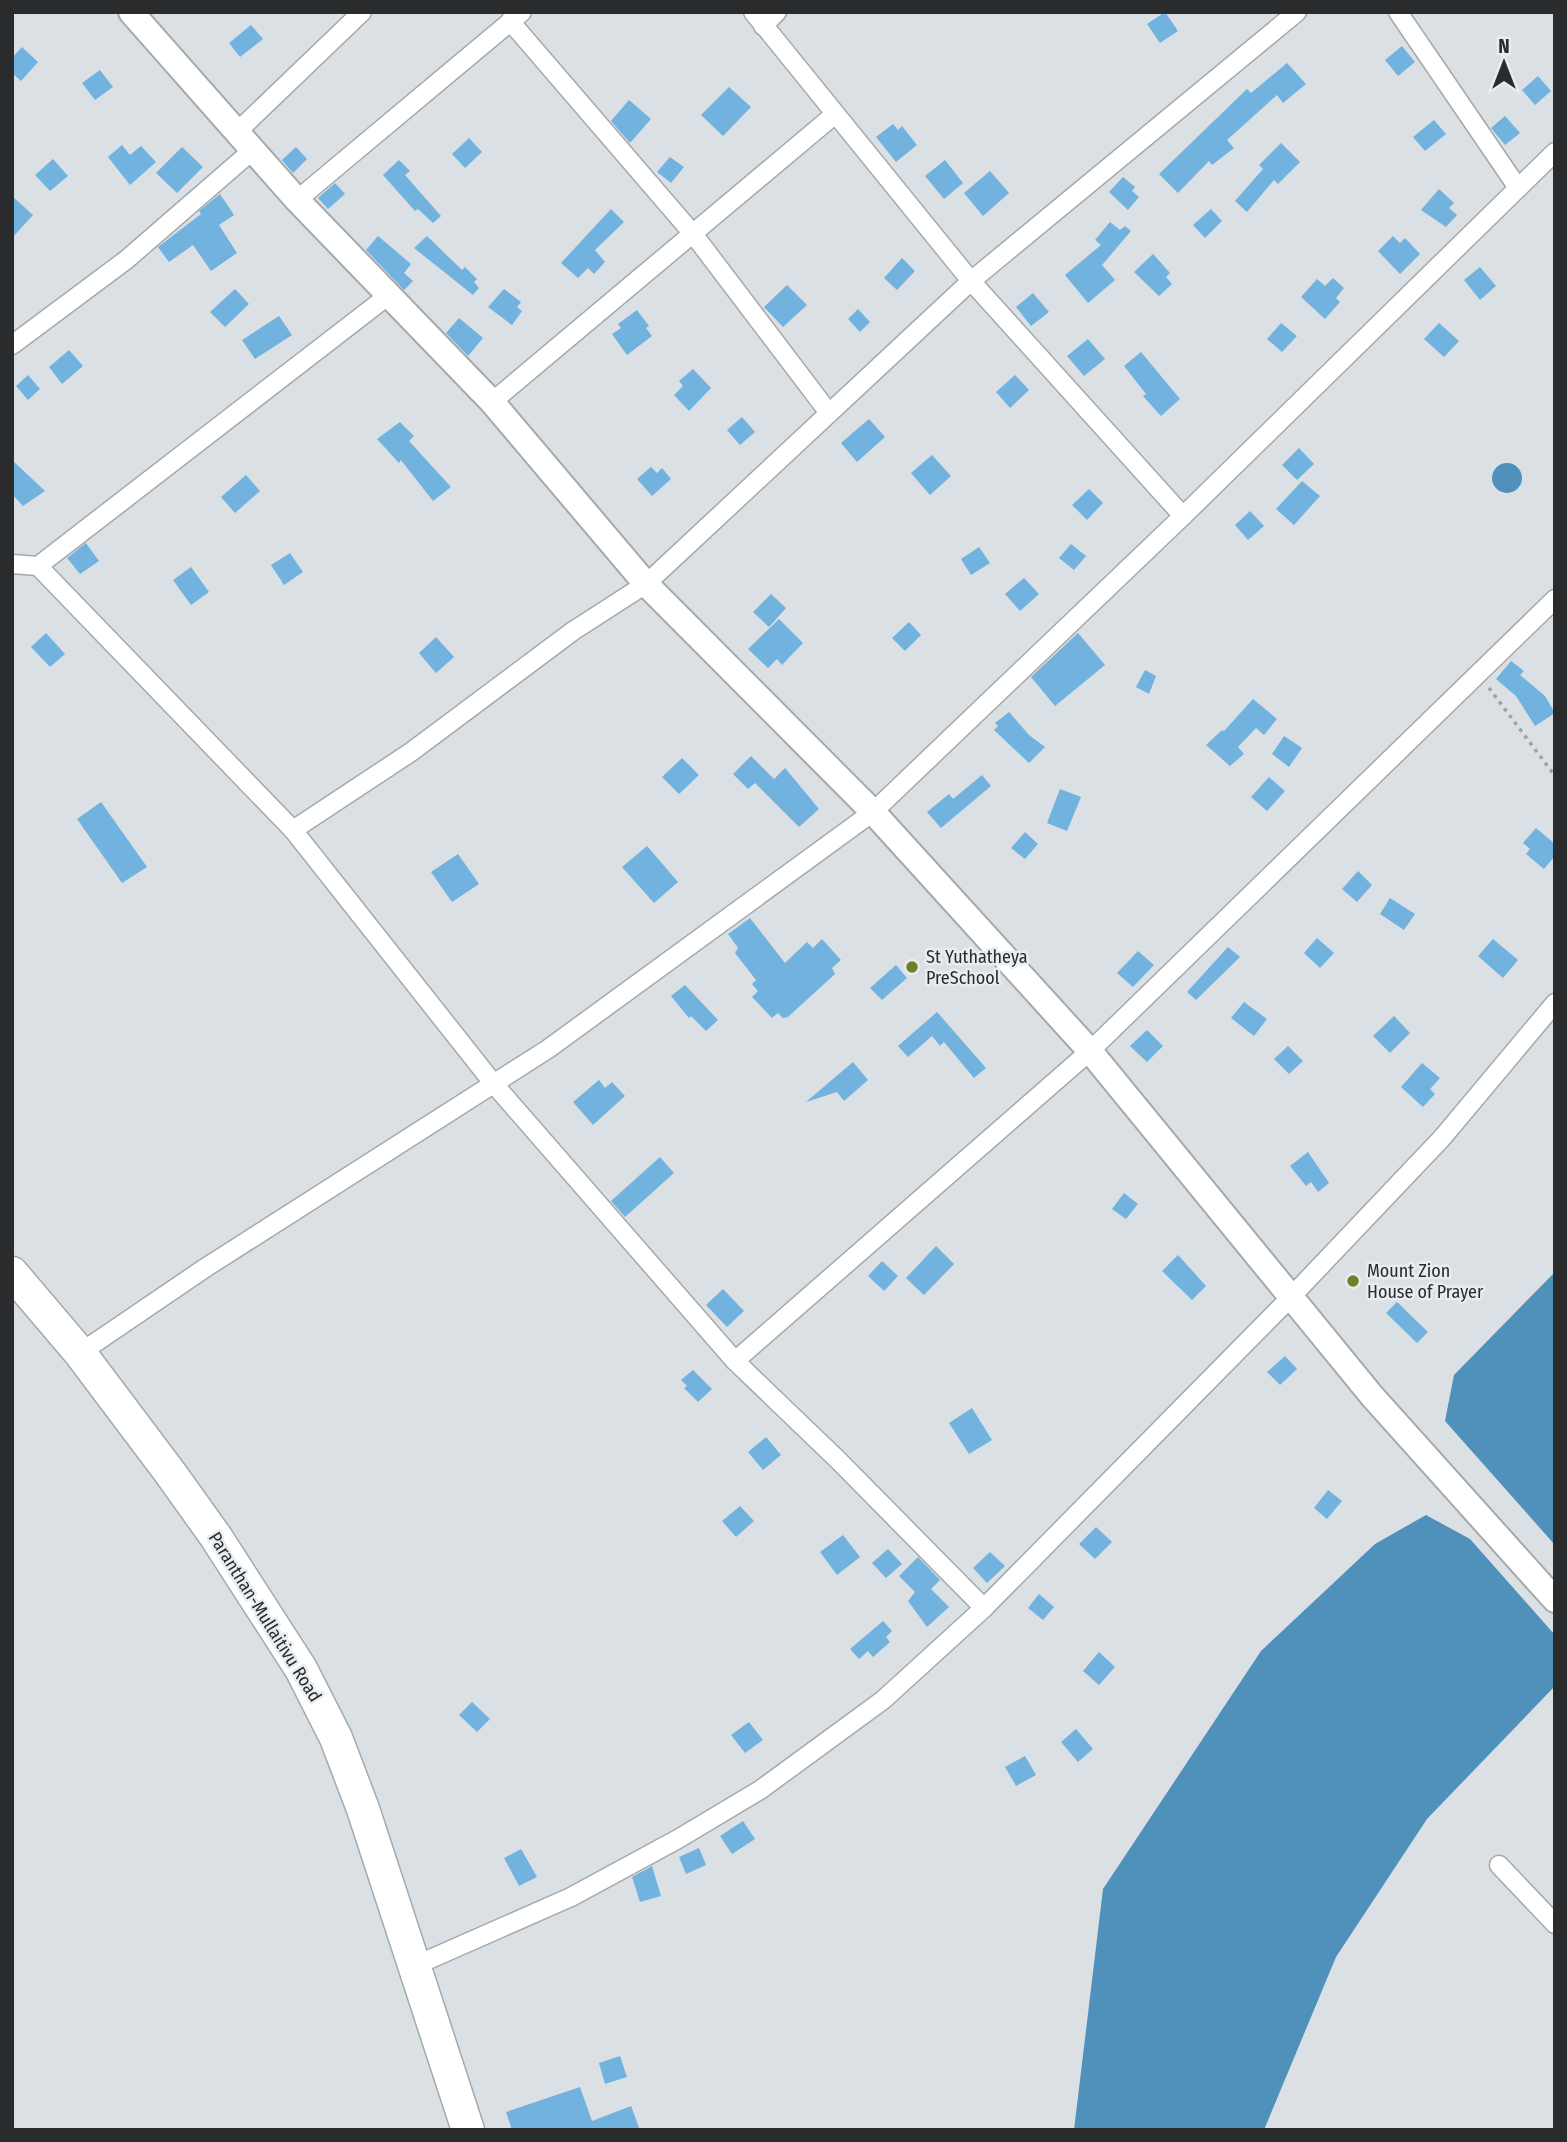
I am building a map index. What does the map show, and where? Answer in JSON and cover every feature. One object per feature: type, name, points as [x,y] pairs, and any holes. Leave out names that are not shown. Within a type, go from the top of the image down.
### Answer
[{"type":"highway","name":"Paranthan-Mullaitivu Road","points":[[12,1273],[80,1353],[216,1537],[301,1670],[345,1762],[468,2130]]},
{"type":"street","points":[[131,12],[297,200],[492,402],[646,584],[873,812],[1090,1052],[1372,1396],[1555,1600]]},
{"type":"street","points":[[12,345],[126,260],[246,140],[362,12]]},
{"type":"street","points":[[777,12],[758,19],[971,281],[1183,516]]},
{"type":"street","points":[[293,830],[411,752],[573,631],[646,584],[971,281],[1297,12]]},
{"type":"street","points":[[1398,12],[1518,188]]},
{"type":"street","points":[[297,200],[516,17],[694,235],[829,414]]},
{"type":"street","points":[[492,402],[834,115]]},
{"type":"street","points":[[80,1353],[548,1049],[873,812],[1183,516],[1555,152]]},
{"type":"street","points":[[38,566],[389,295]]},
{"type":"street","points":[[12,564],[38,566],[293,830],[494,1083],[734,1361],[838,1460],[984,1608]]},
{"type":"street","points":[[734,1361],[1090,1052],[1555,599]]},
{"type":"street","points":[[412,1967],[571,1897],[760,1790],[883,1700],[984,1608],[1291,1297],[1442,1138],[1555,1003]]},
{"type":"street","points":[[1499,1865],[1555,1924]]},
{"type":"path","points":[[1478,672],[1555,776]]},
{"type":"water","points":[[1507,463],[1518,467],[1522,478],[1518,489],[1507,493],[1496,489],[1492,478],[1496,467]]},
{"type":"water","points":[[1555,1272],[1555,1545],[1445,1421],[1454,1375]]},
{"type":"water","points":[[1426,1515],[1470,1539],[1555,1635],[1555,1686],[1427,1819],[1336,1957],[1264,2130],[1074,2130],[1103,1889],[1261,1651],[1375,1544]]},
{"type":"building","points":[[1165,12],[1178,31],[1160,43],[1147,24]]},
{"type":"building","points":[[251,25],[263,39],[240,57],[229,43]]},
{"type":"building","points":[[1402,46],[1415,62],[1398,76],[1385,60]]},
{"type":"building","points":[[22,47],[38,62],[21,81],[12,73],[12,58]]},
{"type":"building","points":[[1287,63],[1306,84],[1283,103],[1277,95],[1227,140],[1234,148],[1212,165],[1209,161],[1178,193],[1159,174],[1247,89],[1251,93]]},
{"type":"building","points":[[100,70],[113,87],[95,100],[82,83]]},
{"type":"building","points":[[1538,76],[1551,91],[1535,105],[1522,90]]},
{"type":"building","points":[[729,87],[751,107],[723,136],[701,115]]},
{"type":"building","points":[[629,100],[651,119],[630,143],[611,121]]},
{"type":"building","points":[[1505,116],[1520,133],[1505,145],[1491,128]]},
{"type":"building","points":[[1434,120],[1446,134],[1425,151],[1413,137]]},
{"type":"building","points":[[893,124],[898,130],[902,126],[917,145],[896,162],[876,137]]},
{"type":"building","points":[[469,138],[482,152],[465,168],[452,154]]},
{"type":"building","points":[[1281,143],[1300,162],[1278,184],[1274,180],[1247,212],[1235,201],[1263,169],[1259,165]]},
{"type":"building","points":[[122,145],[130,155],[141,146],[156,162],[130,185],[108,157]]},
{"type":"building","points":[[182,147],[203,167],[177,193],[156,173]]},
{"type":"building","points":[[296,147],[307,159],[293,173],[282,160]]},
{"type":"building","points":[[670,157],[684,167],[671,183],[657,172]]},
{"type":"building","points":[[53,159],[68,176],[50,191],[35,175]]},
{"type":"building","points":[[399,160],[410,171],[405,175],[441,216],[433,223],[418,209],[415,211],[383,175]]},
{"type":"building","points":[[945,160],[963,183],[944,199],[925,176]]},
{"type":"building","points":[[990,171],[1009,193],[983,216],[964,193]]},
{"type":"building","points":[[1123,177],[1135,187],[1132,191],[1139,197],[1128,210],[1109,192]]},
{"type":"building","points":[[335,183],[345,194],[328,209],[318,198]]},
{"type":"building","points":[[1439,189],[1454,203],[1449,208],[1457,215],[1446,227],[1421,210]]},
{"type":"building","points":[[220,194],[234,215],[219,225],[237,253],[211,271],[193,245],[169,262],[158,247],[201,214],[199,211]]},
{"type":"building","points":[[12,196],[33,215],[12,238]]},
{"type":"building","points":[[611,209],[624,222],[595,250],[605,262],[594,274],[588,268],[578,278],[561,263]]},
{"type":"building","points":[[1211,209],[1222,221],[1205,238],[1193,225]]},
{"type":"building","points":[[1110,222],[1120,230],[1125,226],[1131,231],[1102,265],[1115,280],[1088,303],[1065,275],[1101,245],[1095,240]]},
{"type":"building","points":[[378,236],[411,264],[404,273],[413,281],[404,290],[366,250]]},
{"type":"building","points":[[427,236],[462,270],[465,267],[477,279],[474,282],[479,288],[473,295],[414,248]]},
{"type":"building","points":[[1393,236],[1400,243],[1405,238],[1420,254],[1400,274],[1378,251]]},
{"type":"building","points":[[1153,254],[1170,273],[1166,277],[1172,284],[1159,296],[1134,272]]},
{"type":"building","points":[[902,258],[915,271],[897,290],[884,278]]},
{"type":"building","points":[[1480,267],[1496,286],[1480,300],[1464,280]]},
{"type":"building","points":[[1333,278],[1344,288],[1336,298],[1340,302],[1325,319],[1301,297],[1317,279],[1325,286]]},
{"type":"building","points":[[787,285],[807,305],[783,327],[764,307]]},
{"type":"building","points":[[235,289],[249,304],[225,327],[210,312]]},
{"type":"building","points":[[504,289],[521,302],[517,307],[522,311],[512,325],[488,307]]},
{"type":"building","points":[[1033,293],[1049,312],[1031,326],[1016,307]]},
{"type":"building","points":[[858,309],[870,322],[860,332],[848,319]]},
{"type":"building","points":[[637,310],[649,326],[646,328],[652,336],[627,355],[612,334],[621,328],[618,324]]},
{"type":"building","points":[[279,316],[292,335],[255,359],[242,340]]},
{"type":"building","points":[[459,318],[483,338],[468,356],[446,333]]},
{"type":"building","points":[[1281,323],[1297,336],[1282,352],[1267,339]]},
{"type":"building","points":[[1439,323],[1459,341],[1444,357],[1424,339]]},
{"type":"building","points":[[1088,339],[1105,359],[1084,376],[1067,356]]},
{"type":"building","points":[[69,350],[83,366],[62,384],[49,367]]},
{"type":"building","points":[[1141,352],[1180,399],[1161,416],[1143,396],[1146,394],[1124,366]]},
{"type":"building","points":[[693,369],[711,388],[689,411],[674,395],[683,386],[679,381]]},
{"type":"building","points":[[28,375],[40,389],[28,400],[16,386]]},
{"type":"building","points":[[1015,375],[1029,390],[1010,408],[996,392]]},
{"type":"building","points":[[742,417],[755,432],[740,445],[727,430]]},
{"type":"building","points":[[869,419],[885,437],[857,462],[841,443]]},
{"type":"building","points":[[400,422],[414,436],[409,441],[451,487],[433,501],[401,460],[399,463],[377,439]]},
{"type":"building","points":[[1299,448],[1314,464],[1297,480],[1282,465]]},
{"type":"building","points":[[932,455],[951,476],[930,495],[911,473]]},
{"type":"building","points":[[12,460],[45,491],[23,506],[12,494]]},
{"type":"building","points":[[651,467],[657,473],[662,468],[671,479],[652,496],[637,479]]},
{"type":"building","points":[[246,475],[260,491],[235,513],[221,497]]},
{"type":"building","points":[[1302,481],[1320,496],[1294,525],[1276,509]]},
{"type":"building","points":[[1089,489],[1103,503],[1087,520],[1072,505]]},
{"type":"building","points":[[1250,511],[1264,526],[1248,540],[1235,525]]},
{"type":"building","points":[[86,543],[99,561],[80,574],[67,558]]},
{"type":"building","points":[[1071,544],[1086,556],[1074,570],[1059,558]]},
{"type":"building","points":[[979,547],[990,563],[971,575],[961,559]]},
{"type":"building","points":[[290,553],[303,572],[284,585],[271,565]]},
{"type":"building","points":[[191,567],[209,592],[191,605],[173,580]]},
{"type":"building","points":[[1024,578],[1039,594],[1020,611],[1005,594]]},
{"type":"building","points":[[771,594],[786,608],[769,627],[753,612]]},
{"type":"building","points":[[779,619],[803,643],[782,665],[777,659],[768,668],[748,649]]},
{"type":"building","points":[[909,622],[921,635],[905,651],[892,638]]},
{"type":"building","points":[[46,633],[65,654],[50,667],[31,647]]},
{"type":"building","points":[[1078,633],[1105,665],[1055,706],[1031,677]]},
{"type":"building","points":[[436,637],[454,657],[436,673],[419,653]]},
{"type":"building","points":[[1511,661],[1524,671],[1520,675],[1545,696],[1555,713],[1535,726],[1516,696],[1496,679]]},
{"type":"building","points":[[1145,670],[1156,676],[1149,694],[1136,687]]},
{"type":"building","points":[[1253,699],[1277,719],[1264,735],[1256,728],[1238,747],[1244,754],[1230,766],[1206,745],[1224,731]]},
{"type":"building","points":[[1009,712],[1029,735],[1045,747],[1029,763],[994,730],[998,726],[995,723]]},
{"type":"building","points":[[1284,736],[1302,748],[1289,767],[1272,754]]},
{"type":"building","points":[[751,756],[774,779],[785,768],[819,809],[799,827],[755,783],[748,789],[733,774]]},
{"type":"building","points":[[682,758],[699,775],[679,794],[662,777]]},
{"type":"building","points":[[982,775],[991,786],[941,828],[927,812],[949,794],[953,799]]},
{"type":"building","points":[[1269,777],[1285,791],[1267,811],[1251,797]]},
{"type":"building","points":[[1060,789],[1081,797],[1067,831],[1047,823]]},
{"type":"building","points":[[101,802],[147,867],[122,883],[77,819]]},
{"type":"building","points":[[1536,828],[1555,844],[1555,856],[1544,869],[1526,854],[1530,849],[1523,843]]},
{"type":"building","points":[[1025,832],[1038,844],[1025,859],[1011,848]]},
{"type":"building","points":[[647,846],[678,882],[654,903],[622,867]]},
{"type":"building","points":[[458,854],[479,884],[452,902],[431,872]]},
{"type":"building","points":[[1358,871],[1372,885],[1357,902],[1342,889]]},
{"type":"building","points":[[1390,898],[1415,914],[1404,930],[1380,914]]},
{"type":"building","points":[[750,918],[785,963],[807,942],[813,948],[822,939],[841,960],[832,968],[835,974],[788,1017],[783,1018],[778,1013],[772,1018],[752,997],[758,991],[752,984],[756,980],[735,953],[738,948],[728,934]]},
{"type":"building","points":[[1317,938],[1334,953],[1320,968],[1304,953]]},
{"type":"building","points":[[1493,939],[1518,960],[1503,978],[1478,956]]},
{"type":"building","points":[[1228,947],[1240,957],[1196,1000],[1187,992]]},
{"type":"building","points":[[1138,951],[1154,965],[1133,987],[1117,973]]},
{"type":"building","points":[[896,965],[907,978],[882,1000],[870,988]]},
{"type":"building","points":[[685,985],[718,1020],[706,1031],[691,1016],[689,1018],[671,996]]},
{"type":"building","points":[[1244,1002],[1267,1019],[1254,1036],[1231,1018]]},
{"type":"building","points":[[937,1012],[986,1068],[974,1078],[944,1042],[940,1046],[932,1036],[908,1057],[898,1046]]},
{"type":"building","points":[[1394,1016],[1410,1033],[1390,1053],[1373,1036]]},
{"type":"building","points":[[1147,1030],[1163,1046],[1147,1062],[1130,1046]]},
{"type":"building","points":[[1288,1046],[1303,1061],[1289,1074],[1274,1059]]},
{"type":"building","points":[[853,1062],[868,1080],[844,1101],[837,1092],[806,1102]]},
{"type":"building","points":[[1422,1063],[1440,1078],[1430,1089],[1435,1094],[1423,1107],[1401,1087]]},
{"type":"building","points":[[599,1080],[605,1088],[612,1082],[625,1096],[593,1125],[573,1102]]},
{"type":"building","points":[[1308,1152],[1329,1183],[1318,1192],[1311,1182],[1306,1186],[1290,1166]]},
{"type":"building","points":[[660,1157],[674,1173],[625,1217],[611,1201]]},
{"type":"building","points":[[1124,1193],[1138,1204],[1126,1219],[1112,1209]]},
{"type":"building","points":[[936,1246],[954,1264],[924,1295],[906,1278]]},
{"type":"building","points":[[1178,1255],[1206,1286],[1192,1300],[1162,1271]]},
{"type":"building","points":[[882,1261],[898,1276],[884,1291],[868,1276]]},
{"type":"building","points":[[723,1289],[744,1311],[727,1327],[706,1305]]},
{"type":"building","points":[[1397,1302],[1428,1332],[1417,1343],[1386,1313]]},
{"type":"building","points":[[1285,1356],[1297,1369],[1280,1385],[1267,1372]]},
{"type":"building","points":[[693,1370],[712,1389],[698,1402],[684,1388],[687,1386],[681,1380]]},
{"type":"building","points":[[972,1408],[992,1440],[969,1454],[949,1423]]},
{"type":"building","points":[[766,1437],[781,1455],[763,1470],[748,1452]]},
{"type":"building","points":[[1328,1490],[1342,1501],[1327,1519],[1314,1508]]},
{"type":"building","points":[[740,1506],[754,1521],[736,1537],[722,1521]]},
{"type":"building","points":[[1096,1527],[1112,1542],[1095,1559],[1079,1544]]},
{"type":"building","points":[[843,1535],[860,1557],[837,1575],[820,1552]]},
{"type":"building","points":[[888,1549],[902,1564],[886,1578],[872,1563]]},
{"type":"building","points":[[990,1552],[1005,1566],[987,1583],[973,1568]]},
{"type":"building","points":[[918,1557],[940,1580],[931,1589],[949,1607],[927,1627],[908,1601],[915,1592],[899,1576]]},
{"type":"building","points":[[1039,1594],[1054,1607],[1043,1620],[1028,1608]]},
{"type":"building","points":[[883,1621],[892,1631],[886,1637],[890,1642],[873,1657],[868,1651],[859,1659],[850,1649]]},
{"type":"building","points":[[1099,1652],[1115,1667],[1099,1685],[1083,1671]]},
{"type":"building","points":[[472,1702],[490,1719],[477,1732],[459,1715]]},
{"type":"building","points":[[749,1722],[763,1740],[745,1753],[731,1735]]},
{"type":"building","points":[[1076,1729],[1093,1749],[1078,1762],[1061,1742]]},
{"type":"building","points":[[1025,1756],[1036,1775],[1016,1786],[1005,1767]]},
{"type":"building","points":[[743,1821],[755,1839],[732,1854],[720,1836]]},
{"type":"building","points":[[699,1848],[706,1865],[686,1874],[679,1857]]},
{"type":"building","points":[[521,1849],[537,1877],[519,1886],[504,1858]]},
{"type":"building","points":[[652,1866],[661,1896],[640,1902],[632,1877]]},
{"type":"building","points":[[620,2056],[627,2077],[605,2084],[599,2063]]},
{"type":"building","points":[[580,2087],[592,2121],[631,2106],[640,2130],[512,2130],[506,2112]]},
{"type":"place","name":"St Yuthatheya PreSchool","points":[[912,967]]},
{"type":"place","name":"Mount Zion House of Prayer","points":[[1353,1281]]}]
